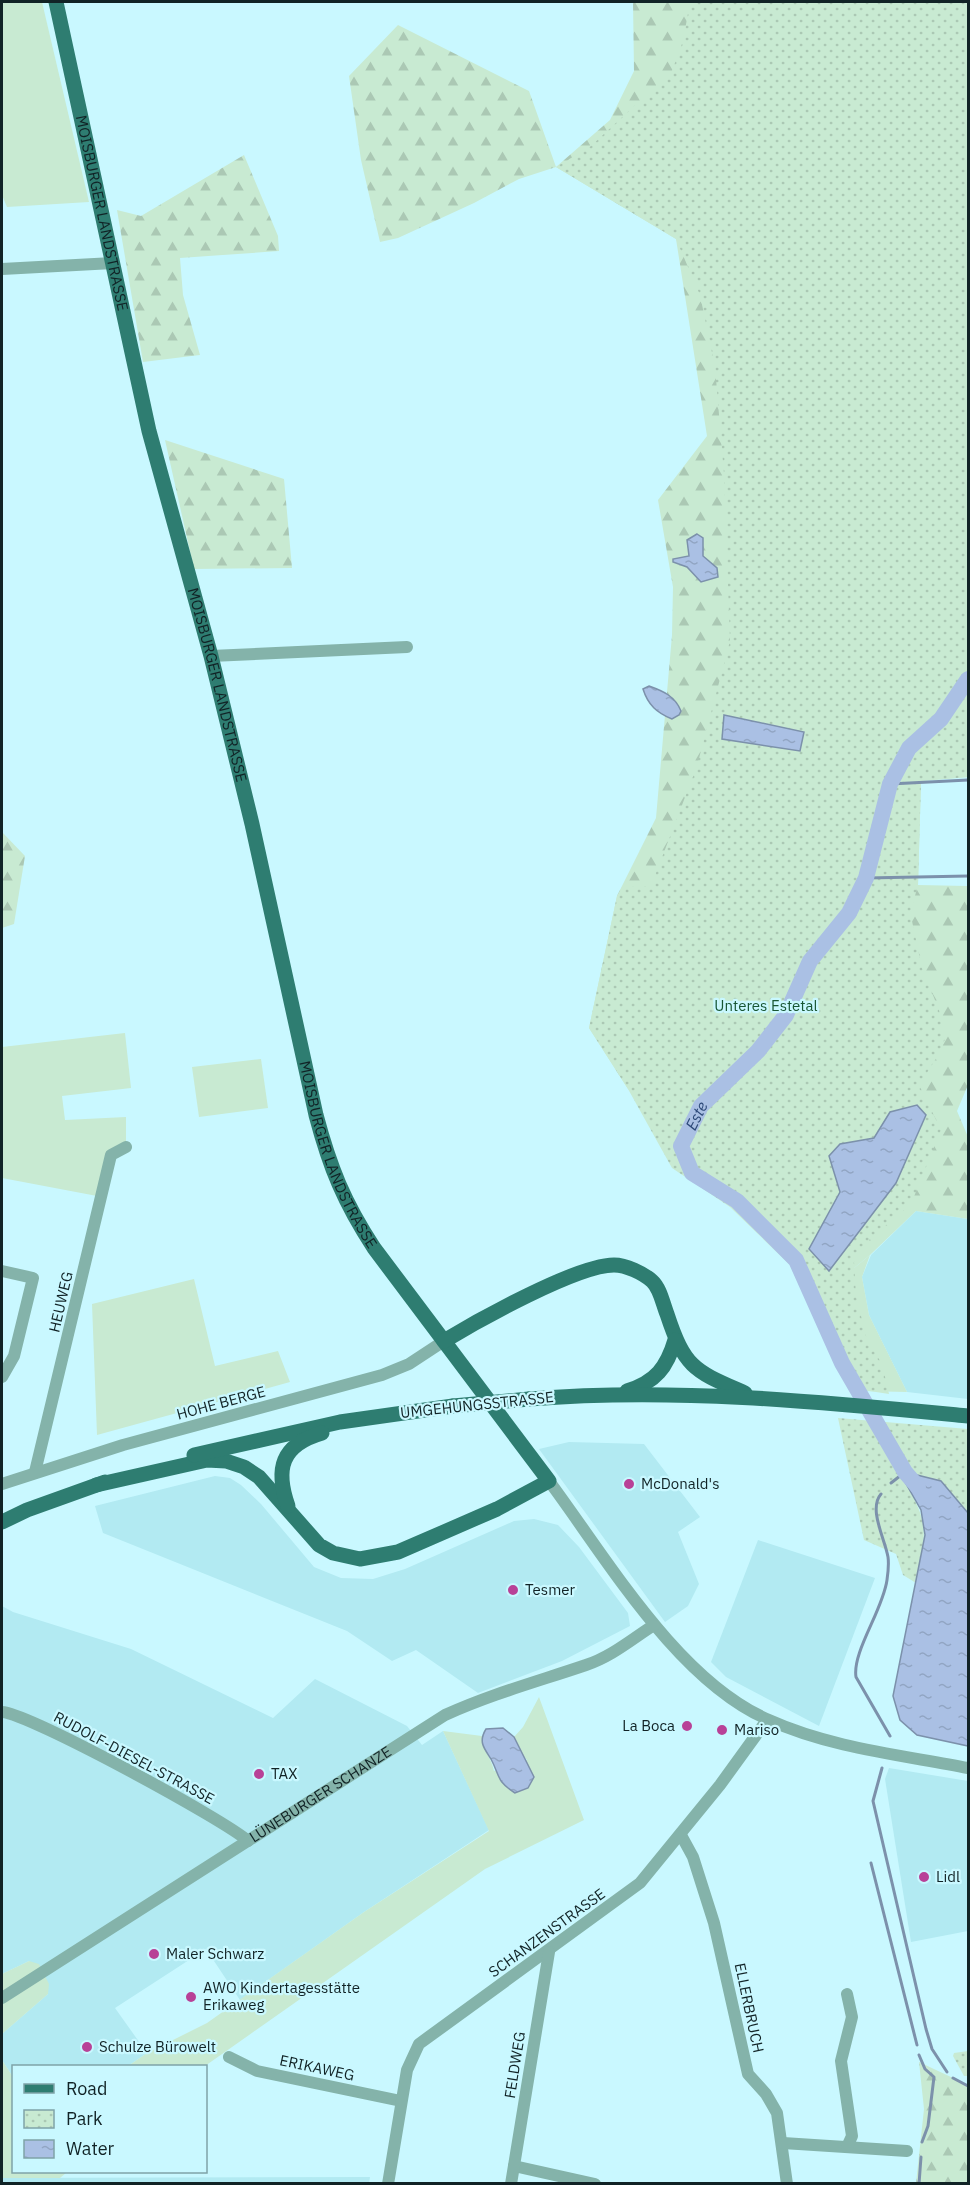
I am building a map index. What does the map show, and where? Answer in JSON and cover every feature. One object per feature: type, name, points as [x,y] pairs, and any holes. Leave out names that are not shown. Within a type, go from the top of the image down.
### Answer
[{"type":"main road","name":"MOISBURGER LANDSTRASSE","points":[[56,2],[149,432],[211,656],[252,824],[316,1115],[329,1163],[352,1214],[444,1341]]},
{"type":"main road","points":[[96,1485],[207,1460],[226,1461],[254,1474],[289,1509],[319,1545],[333,1553],[351,1558],[375,1558],[398,1552],[457,1527],[549,1481],[444,1341],[522,1299],[582,1272],[614,1265],[635,1270],[652,1281],[662,1299],[675,1340],[692,1366],[707,1378],[753,1397]]},
{"type":"main road","points":[[617,1394],[654,1379],[667,1365],[675,1340]]},
{"type":"main road","name":"UMGEHUNGSSTRASSE","points":[[2,1522],[27,1510],[96,1485],[241,1442],[400,1413],[453,1406],[529,1398],[617,1394],[753,1397],[969,1416]]},
{"type":"main road","points":[[289,1509],[280,1478],[284,1460],[293,1447],[304,1439],[319,1433],[400,1413]]},
{"type":"street","points":[[2,269],[112,263]]},
{"type":"street","points":[[211,656],[407,647]]},
{"type":"street","name":"HEUWEG","points":[[35,1472],[111,1155],[126,1147]]},
{"type":"street","points":[[2,1271],[33,1278],[14,1356],[2,1377]]},
{"type":"street","name":"HOHE BERGE","points":[[2,1484],[123,1444],[382,1375],[409,1364],[444,1341]]},
{"type":"street","points":[[549,1481],[654,1625],[678,1653],[728,1696],[767,1720],[813,1737],[969,1768]]},
{"type":"street","name":"LÜNEBURGER SCHANZE","points":[[2,1998],[446,1715],[492,1696],[586,1665],[624,1645],[654,1625]]},
{"type":"street","name":"RUDOLF-DIESEL-STRASSE","points":[[2,1712],[22,1716],[85,1749],[219,1820],[248,1841]]},
{"type":"street","name":"SCHANZENSTRASSE","points":[[388,2184],[407,2070],[419,2044],[549,1952],[640,1883],[681,1834],[767,1720]]},
{"type":"street","name":"ELLERBRUCH","points":[[681,1834],[693,1857],[714,1923],[748,2074],[766,2094],[777,2113],[787,2184]]},
{"type":"street","name":"FELDWEG","points":[[511,2184],[549,1952]]},
{"type":"street","points":[[847,1994],[852,2017],[841,2061],[852,2136],[847,2146]]},
{"type":"street","name":"ERIKAWEG","points":[[229,2057],[256,2071],[401,2101]]},
{"type":"street","points":[[783,2143],[907,2151]]},
{"type":"street","points":[[514,2166],[574,2182],[595,2184]]},
{"type":"shaded area","points":[[916,1211],[968,1219],[968,1399],[907,1392],[869,1315],[862,1277],[871,1255]]},
{"type":"shaded area","points":[[569,1442],[644,1444],[700,1517],[678,1532],[699,1584],[688,1606],[665,1622],[539,1449]]},
{"type":"shaded area","points":[[215,1476],[230,1478],[241,1485],[261,1504],[314,1567],[341,1578],[373,1579],[405,1569],[514,1521],[534,1519],[558,1525],[579,1547],[628,1613],[630,1626],[562,1661],[478,1693],[416,1650],[392,1661],[347,1631],[103,1533],[95,1506]]},
{"type":"shaded area","points":[[758,1540],[875,1578],[819,1726],[726,1677],[711,1662]]},
{"type":"shaded area","points":[[2,1606],[13,1612],[131,1649],[273,1718],[315,1679],[407,1726],[422,1745],[443,1731],[489,1830],[364,1912],[240,2000],[206,1949],[115,2008],[147,2053],[129,2065],[12,2065],[12,2075],[2,2060],[2,2034],[48,1994],[29,1961],[2,1974]]},
{"type":"shaded area","points":[[889,1768],[968,1781],[968,1931],[911,1942],[885,1779]]},
{"type":"shaded area","points":[[370,2177],[369,2184],[2,2184],[2,2178]]},
{"type":"green space","points":[[2,2],[42,2],[89,202],[7,207],[2,195]]},
{"type":"green space","name":"Unteres Estetal","points":[[633,2],[968,2],[968,777],[921,781],[918,885],[968,886],[968,1085],[957,1111],[968,1137],[968,1219],[916,1211],[870,1255],[820,1296],[628,1089],[589,1028],[617,896],[656,818],[672,635],[673,587],[658,500],[707,436],[676,239],[556,167],[610,120],[634,71]]},
{"type":"green space","name":"Unteres Estetal","points":[[690,2],[968,2],[968,777],[921,781],[918,885],[913,903],[912,921],[922,968],[939,1010],[945,1039],[939,1054],[919,1085],[941,1130],[911,1204],[870,1239],[854,1262],[856,1296],[867,1340],[882,1364],[889,1394],[850,1388],[836,1366],[790,1265],[730,1207],[672,1168],[628,1089],[589,1028],[617,896],[622,887],[651,886],[697,766],[730,641],[724,474],[715,367],[700,295],[676,239],[556,167],[591,146],[672,71],[683,41]]},
{"type":"green space","points":[[398,25],[529,91],[556,167],[519,179],[474,203],[398,238],[380,242],[361,160],[349,76]]},
{"type":"green space","points":[[244,155],[278,236],[279,251],[180,258],[183,295],[200,355],[143,362],[117,210],[141,216]]},
{"type":"green space","points":[[165,440],[284,479],[292,568],[194,569]]},
{"type":"green space","points":[[2,832],[25,856],[14,924],[2,928]]},
{"type":"green space","points":[[125,1033],[131,1088],[62,1096],[65,1120],[126,1117],[126,1147],[111,1155],[97,1196],[2,1178],[2,1047]]},
{"type":"green space","points":[[261,1059],[268,1108],[199,1117],[192,1067]]},
{"type":"green space","points":[[870,1255],[862,1277],[869,1315],[907,1392],[862,1391],[820,1296]]},
{"type":"green space","points":[[194,1279],[215,1366],[278,1351],[290,1382],[97,1435],[92,1304]]},
{"type":"green space","points":[[838,1418],[968,1429],[968,1513],[941,1481],[901,1475],[917,1505],[924,1527],[916,1583],[903,1575],[896,1554],[864,1540]]},
{"type":"green space","points":[[539,1697],[584,1820],[485,1869],[206,2065],[129,2065],[147,2053],[207,2023],[364,1912],[489,1831],[443,1731],[482,1736],[494,1771],[527,1760],[517,1748],[514,1737],[523,1727]]},
{"type":"green space","points":[[29,1961],[39,1964],[49,1984],[48,1994],[2,2034],[2,1974]]},
{"type":"green space","points":[[968,2051],[968,2076],[964,2076],[953,2056],[954,2053]]},
{"type":"green space","points":[[2,2060],[12,2075],[12,2173],[66,2173],[60,2178],[2,2178]]},
{"type":"green space","points":[[919,2062],[968,2085],[968,2183],[916,2183],[924,2109]]},
{"type":"water","points":[[697,534],[703,538],[703,556],[717,568],[718,577],[701,582],[687,567],[673,562],[673,559],[689,556],[687,540]]},
{"type":"water","points":[[649,686],[672,698],[681,711],[679,715],[672,719],[654,708],[643,689]]},
{"type":"water","points":[[724,715],[804,732],[800,751],[722,739]]},
{"type":"water","points":[[917,1105],[926,1115],[896,1183],[829,1271],[809,1249],[840,1192],[829,1156],[840,1144],[874,1138],[890,1112]]},
{"type":"water","points":[[905,1472],[941,1481],[968,1513],[968,1746],[917,1735],[900,1720],[893,1696],[925,1535],[921,1510],[901,1475]]},
{"type":"water","points":[[503,1728],[514,1737],[534,1777],[528,1788],[515,1793],[499,1778],[482,1741],[486,1729]]},
{"type":"waterway","name":"Este","points":[[918,1487],[905,1472],[842,1363],[796,1260],[737,1201],[692,1173],[681,1146],[701,1106],[758,1051],[786,1015],[810,961],[849,913],[866,878],[890,784],[909,748],[941,719],[968,679]]},
{"type":"waterway","points":[[890,784],[968,780]]},
{"type":"waterway","points":[[866,878],[968,876]]},
{"type":"waterway","points":[[891,1483],[905,1472]]},
{"type":"waterway","points":[[881,1494],[876,1508],[888,1557],[887,1577],[880,1604],[863,1643],[856,1667],[856,1677],[890,1736]]},
{"type":"waterway","points":[[882,1768],[873,1801],[926,2029],[932,2049],[947,2072]]},
{"type":"waterway","points":[[871,1863],[917,2045]]},
{"type":"waterway","points":[[919,2055],[925,2069],[934,2077],[928,2126],[922,2142]]},
{"type":"waterway","points":[[953,2078],[968,2086]]},
{"type":"waterway","points":[[919,2184],[921,2157]]},
{"type":"place","name":"McDonald's","points":[[629,1484]]},
{"type":"place","name":"Tesmer","points":[[513,1590]]},
{"type":"place","name":"La Boca","points":[[687,1726]]},
{"type":"place","name":"Mariso","points":[[722,1730]]},
{"type":"place","name":"TAX","points":[[259,1774]]},
{"type":"place","name":"Lidl","points":[[924,1877]]},
{"type":"place","name":"Maler Schwarz","points":[[154,1954]]},
{"type":"place","name":"AWO Kindertagesstätte Erikaweg","points":[[191,1997]]},
{"type":"place","name":"Schulze Bürowelt","points":[[87,2047]]}]
